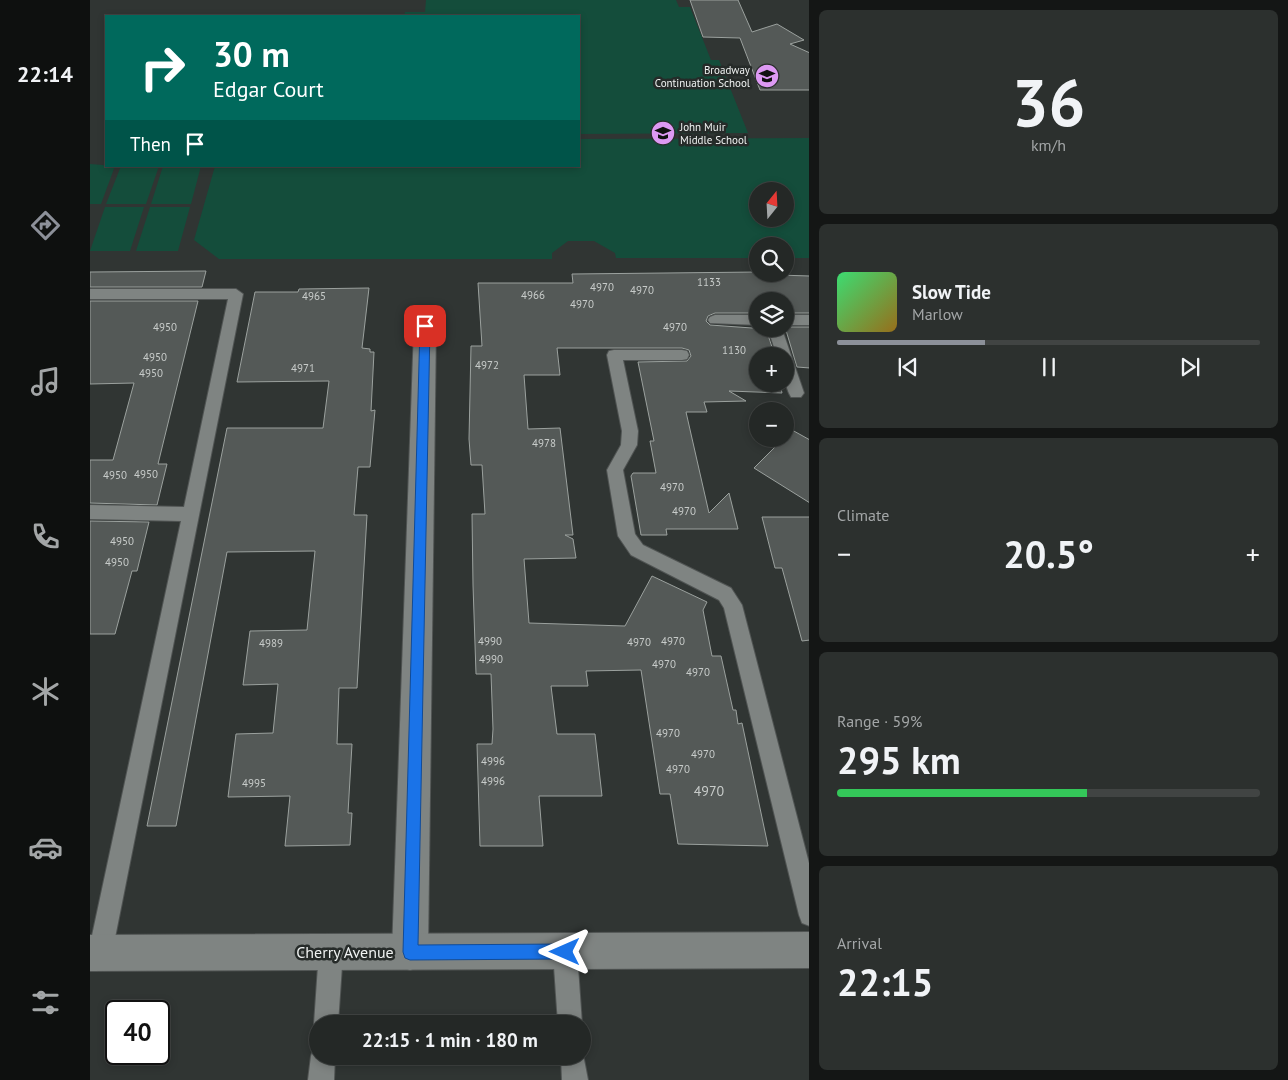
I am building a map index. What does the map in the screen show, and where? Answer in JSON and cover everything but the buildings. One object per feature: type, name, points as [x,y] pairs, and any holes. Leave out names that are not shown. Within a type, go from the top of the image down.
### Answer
[{"type":"street","points":[[410,952],[425,326]]},
{"type":"street","name":"Cherry Avenue","points":[[95,953],[809,950]]},
{"type":"lane","points":[[90,294],[236,294],[191,514],[95,953]]},
{"type":"lane","points":[[716,320],[749,320]]},
{"type":"lane","points":[[794,320],[809,320]]},
{"type":"lane","points":[[682,354],[614,355],[630,431],[629,444],[615,470],[627,536],[637,550],[725,594],[733,605],[809,915]]},
{"type":"lane","points":[[794,387],[796,393]]},
{"type":"lane","points":[[90,512],[191,514]]},
{"type":"lane","points":[[327,1015],[332,951]]},
{"type":"lane","points":[[565,952],[569,1015]]},
{"type":"lane","points":[[321,1080],[322,1065]]},
{"type":"lane","points":[[574,1065],[575,1080]]},
{"type":"green space","points":[[426,0],[676,0],[679,7],[690,7],[711,60],[719,60],[748,133],[580,134],[580,15],[404,15],[405,12],[425,12]]},
{"type":"green space","points":[[809,138],[809,258],[794,258],[794,237],[749,237],[749,258],[616,258],[615,253],[594,241],[568,241],[552,253],[552,259],[219,259],[194,240],[215,167],[580,167],[580,139]]},
{"type":"green space","points":[[90,164],[115,167],[101,204],[90,204]]},
{"type":"green space","points":[[121,167],[159,167],[146,204],[106,204]]},
{"type":"green space","points":[[163,167],[201,167],[191,204],[151,204]]},
{"type":"green space","points":[[105,207],[144,207],[130,251],[90,251]]},
{"type":"green space","points":[[150,207],[190,207],[178,251],[136,251]]},
{"type":"place","name":"Broadway Continuation School","points":[[767,76]]},
{"type":"place","name":"John Muir Middle School","points":[[663,133]]},
{"type":"route","points":[[425,326],[410,952],[565,952]]}]
